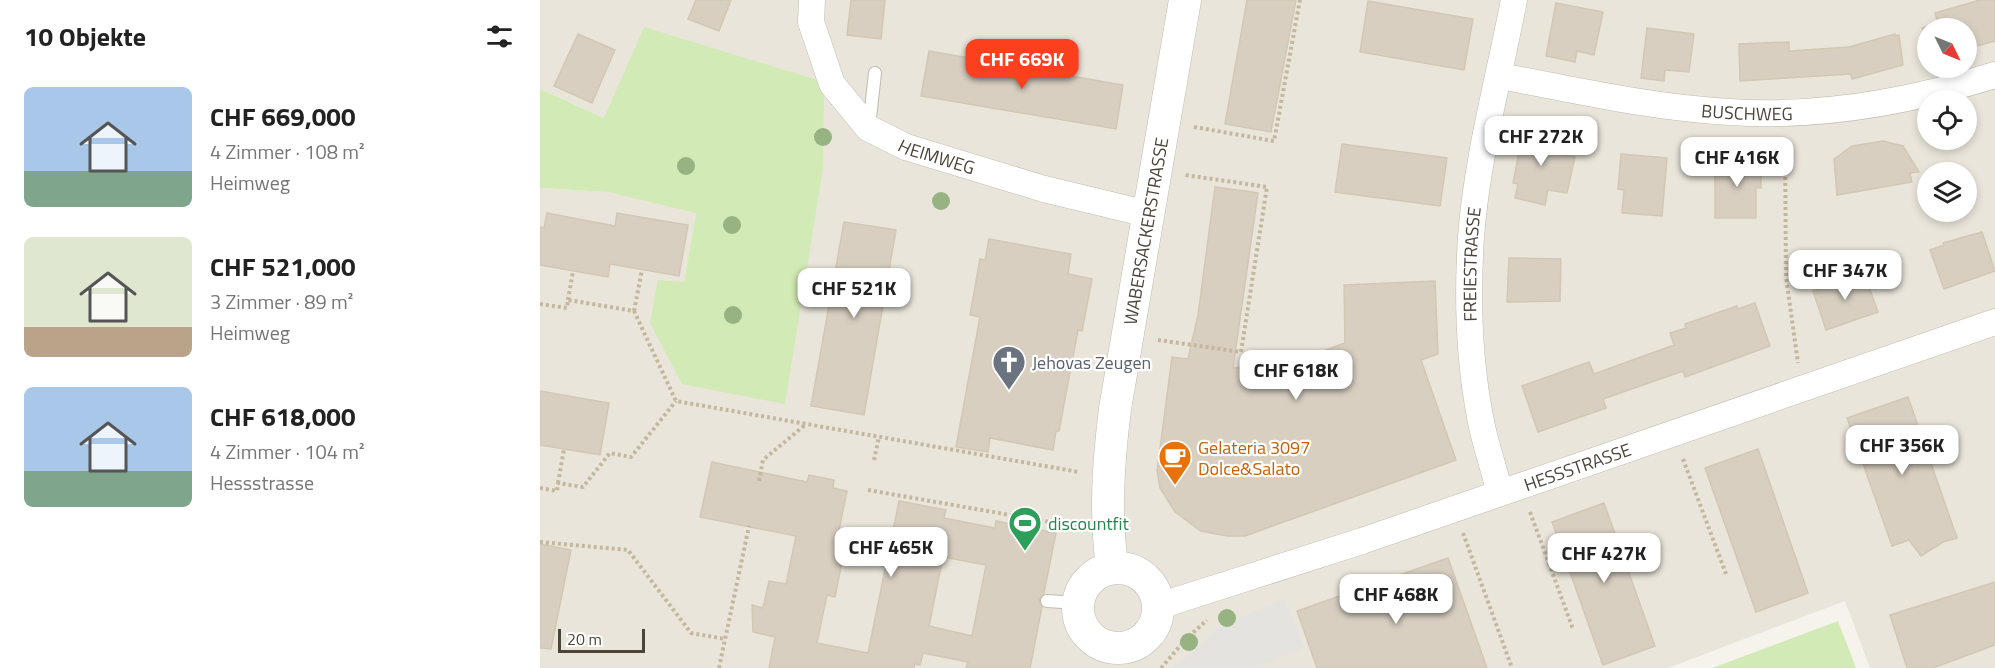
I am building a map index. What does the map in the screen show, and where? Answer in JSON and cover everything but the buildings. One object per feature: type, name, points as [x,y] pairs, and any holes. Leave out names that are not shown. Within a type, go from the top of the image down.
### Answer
[{"type":"street","name":"HEIMWEG","points":[[812,0],[811,22],[832,84],[868,128],[906,147],[1044,189],[1148,214]]},
{"type":"street","name":"WABERSACKERSTRASSE","points":[[1112,568],[1107,528],[1107,477],[1127,335],[1185,0]]},
{"type":"street","name":"FREIESTRASSE","points":[[1510,489],[1481,422],[1473,363],[1469,298],[1471,236],[1479,177],[1514,0]]},
{"type":"street","name":"BUSCHWEG","points":[[1500,76],[1687,109],[1784,113],[1860,107],[1923,95],[1995,75]]},
{"type":"street","name":"HESSSTRASSE","points":[[1158,606],[1454,509],[1995,322]]},
{"type":"street","points":[[1112,568],[1126,568],[1138,573],[1149,582],[1156,593],[1158,618],[1146,638],[1111,658],[1083,628],[1078,615],[1078,603],[1082,590],[1090,580],[1100,572],[1112,568]]},
{"type":"lane","points":[[868,128],[875,73]]},
{"type":"lane","points":[[1047,601],[1078,603]]},
{"type":"path","points":[[1164,121],[1274,141],[1300,0]]},
{"type":"path","points":[[1784,113],[1786,277],[1803,388]]},
{"type":"path","points":[[1127,335],[1241,352],[1267,187],[1155,170]]},
{"type":"path","points":[[642,270],[634,311],[676,401]]},
{"type":"path","points":[[540,304],[567,308],[573,271]]},
{"type":"path","points":[[568,300],[634,311]]},
{"type":"path","points":[[676,401],[1107,477]]},
{"type":"path","points":[[558,483],[584,487],[610,453],[631,457],[676,401]]},
{"type":"path","points":[[759,482],[763,459],[806,424]]},
{"type":"path","points":[[1673,433],[1726,574]]},
{"type":"path","points":[[874,460],[879,437]]},
{"type":"path","points":[[540,488],[557,490],[564,449]]},
{"type":"path","points":[[1510,489],[1573,629]]},
{"type":"path","points":[[868,490],[1088,528]]},
{"type":"path","points":[[1454,509],[1512,668]]},
{"type":"path","points":[[719,668],[749,526]]},
{"type":"path","points":[[540,542],[628,550],[691,633],[725,639]]},
{"type":"path","points":[[1161,668],[1186,639],[1208,620],[1200,594]]},
{"type":"shaded area","points":[[540,0],[1995,0],[1995,668],[1870,668],[1845,601],[1668,668],[540,668],[540,188],[608,192],[696,212],[684,282],[650,323],[823,168],[604,118],[540,89]]},
{"type":"shaded area","points":[[1285,598],[1304,648],[1252,668],[1174,668],[1222,626]]},
{"type":"green space","points":[[644,27],[824,82],[823,168],[785,404],[682,384],[650,323],[658,280],[684,282],[696,213],[608,192],[540,188],[540,89],[604,118]]},
{"type":"green space","points":[[1838,621],[1856,668],[1712,668]]},
{"type":"place","name":"Jehovas Zeugen","points":[[1009,391]]},
{"type":"place","name":"Gelateria 3097 Dolce&Salato","points":[[1175,486]]},
{"type":"place","name":"discountfit","points":[[1025,552]]}]
